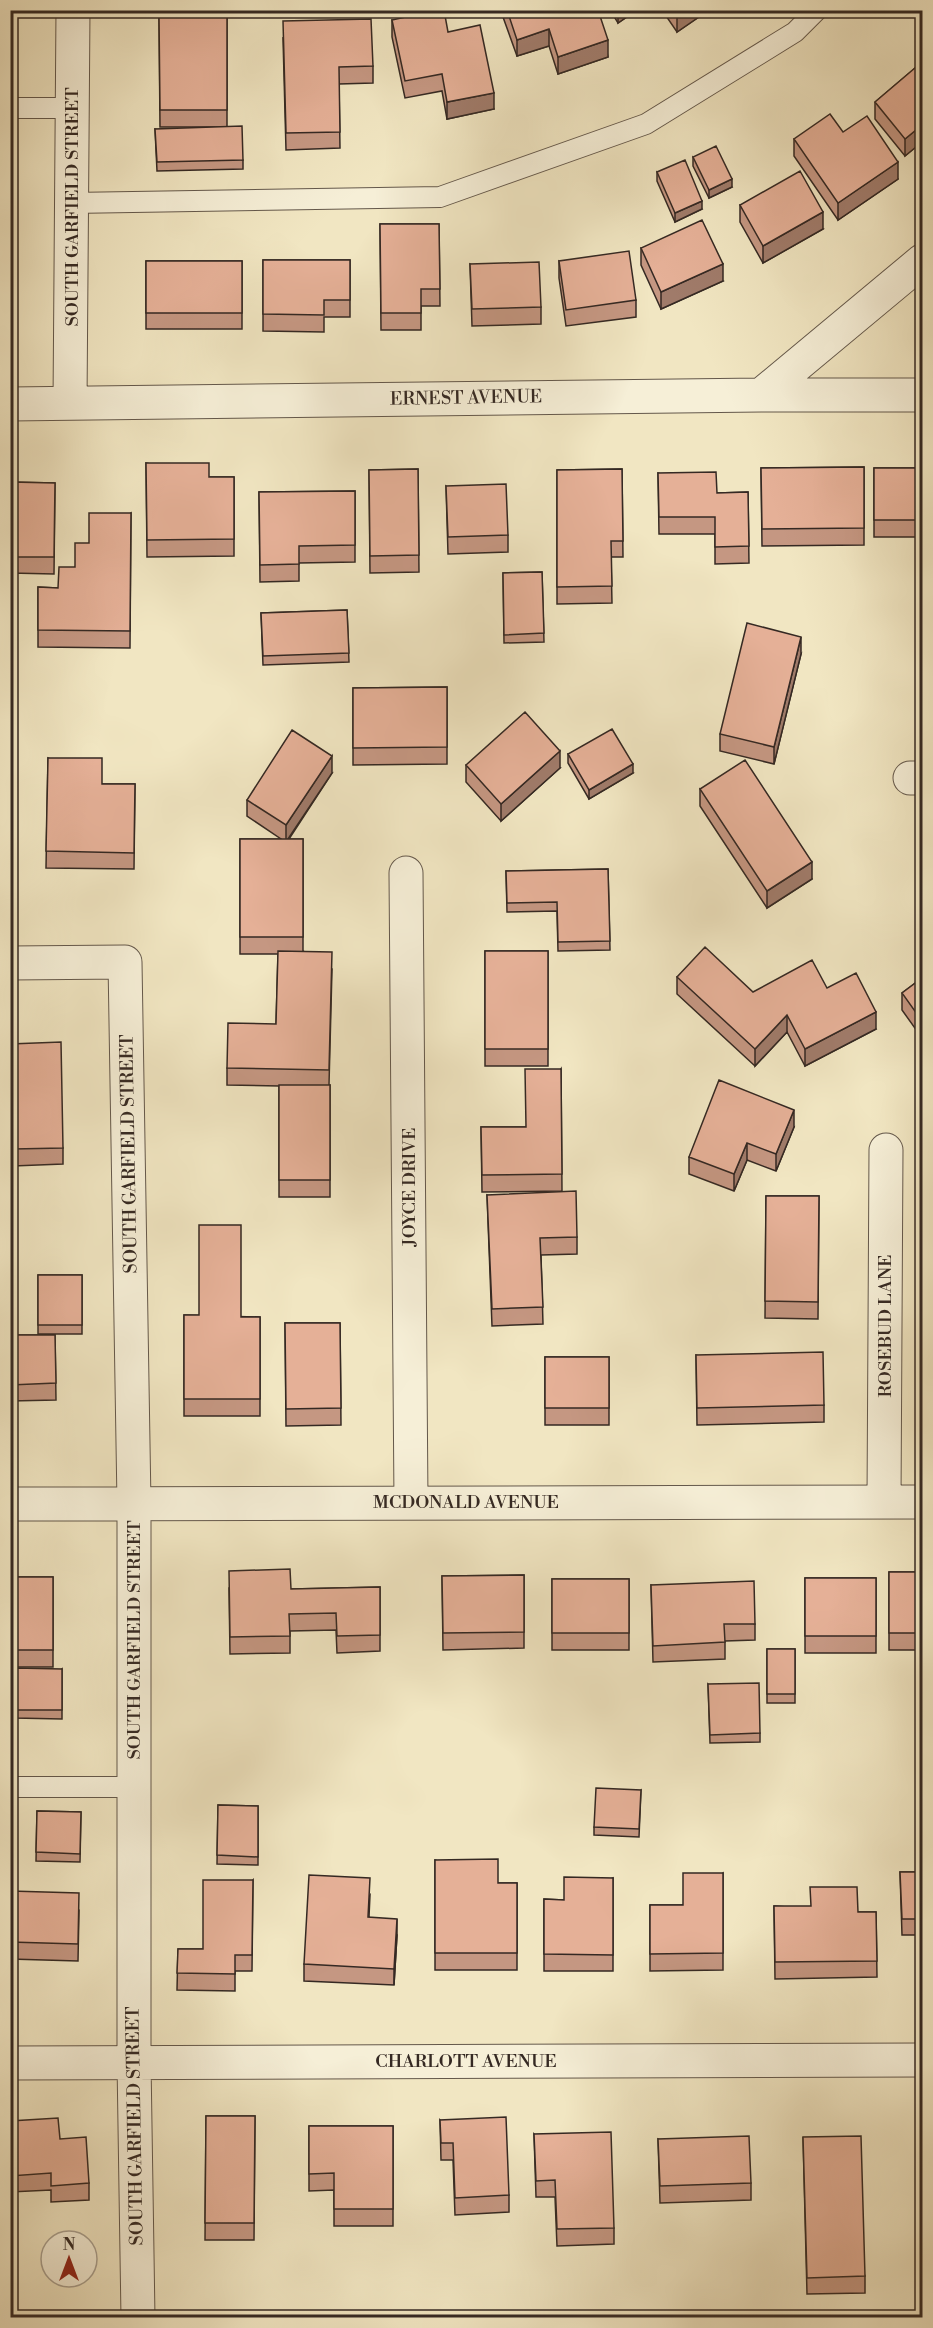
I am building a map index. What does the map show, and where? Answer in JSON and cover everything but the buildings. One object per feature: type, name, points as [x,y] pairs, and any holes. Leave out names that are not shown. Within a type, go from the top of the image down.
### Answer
[{"type":"street","name":"SOUTH GARFIELD STREET","points":[[70,403],[73,10]]},
{"type":"street","points":[[761,395],[922,261]]},
{"type":"street","name":"ERNEST AVENUE","points":[[10,404],[922,395]]},
{"type":"street","name":"JOYCE DRIVE","points":[[406,873],[411,1502]]},
{"type":"street","name":"SOUTH GARFIELD STREET","points":[[10,963],[125,962],[134,1503],[134,2062],[138,2318]]},
{"type":"street","name":"ROSEBUD LANE","points":[[884,1502],[886,1150]]},
{"type":"street","name":"MCDONALD AVENUE","points":[[10,1504],[922,1502]]},
{"type":"street","name":"CHARLOTT AVENUE","points":[[10,2062],[922,2060]]},
{"type":"lane","points":[[71,203],[440,197],[646,124],[795,32],[817,10]]},
{"type":"lane","points":[[10,108],[72,108]]},
{"type":"lane","points":[[10,1788],[134,1787]]}]
